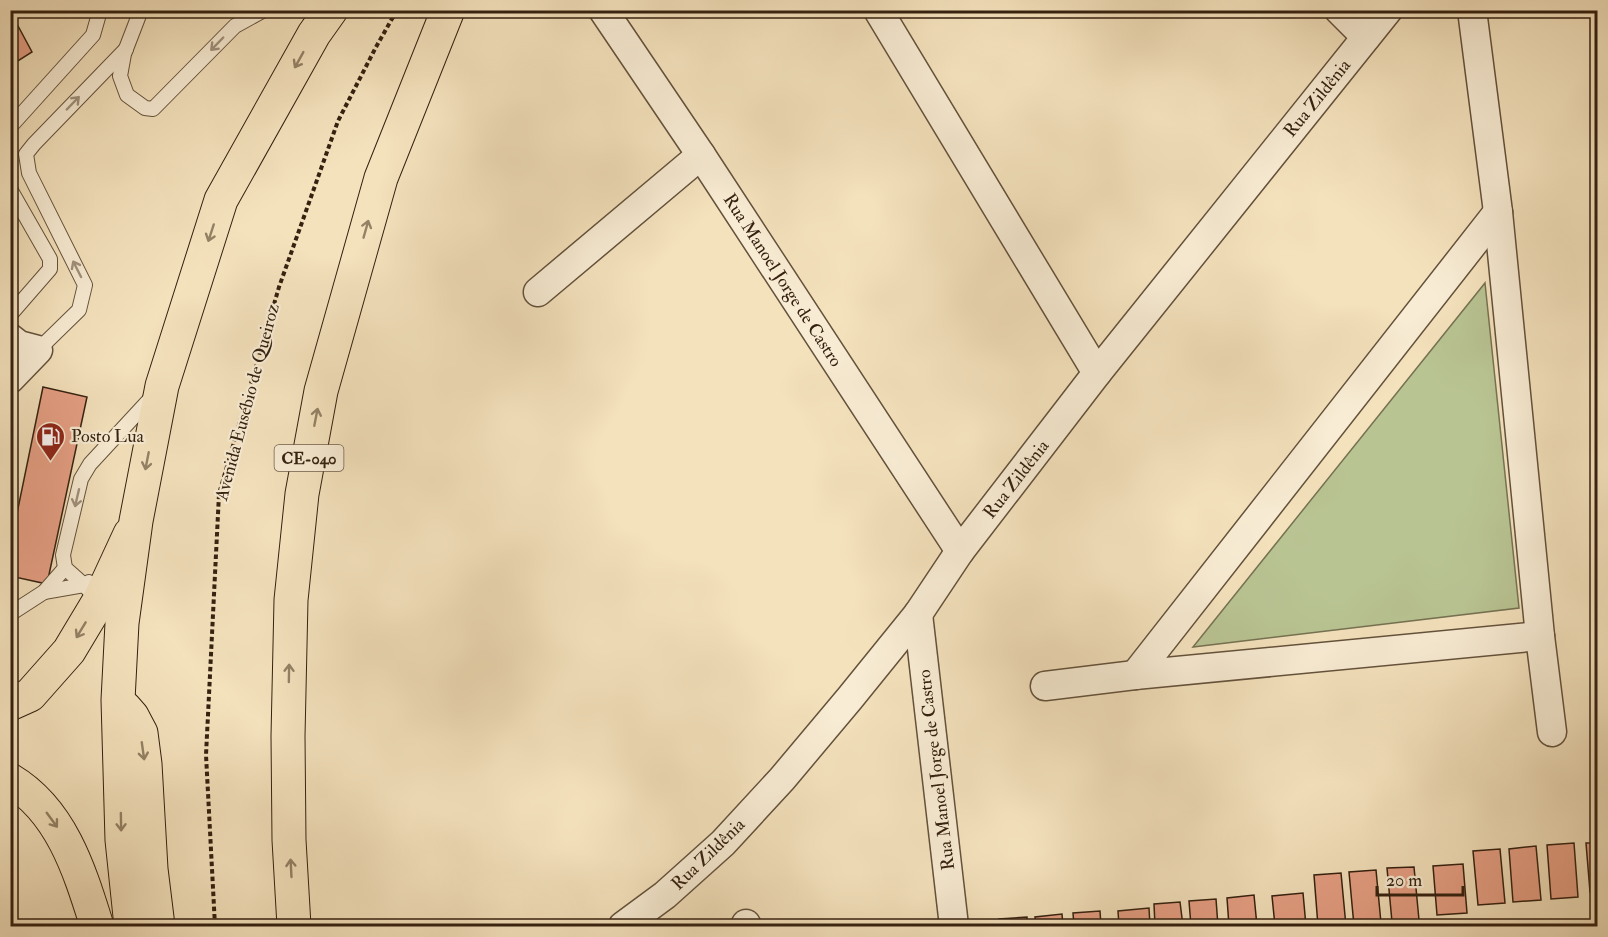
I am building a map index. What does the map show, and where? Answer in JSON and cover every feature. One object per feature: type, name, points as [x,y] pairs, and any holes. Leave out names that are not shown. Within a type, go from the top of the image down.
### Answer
[{"type":"main road","points":[[131,927],[122,840],[118,700],[122,623],[136,521],[162,386],[221,200],[314,34],[331,10]]},
{"type":"main road","name":"CE-040","points":[[294,927],[289,840],[288,736],[291,600],[302,494],[321,391],[381,178],[448,10]]},
{"type":"main road","points":[[10,704],[30,695],[69,651],[92,593],[115,569],[136,521]]},
{"type":"main road","points":[[118,700],[132,716],[141,733],[151,869],[158,927]]},
{"type":"main road","points":[[10,780],[39,801],[62,833],[82,877],[97,927]]},
{"type":"street","name":"Rua Manoel Jorge de Castro","points":[[603,10],[701,155],[960,551]]},
{"type":"street","points":[[878,10],[1097,374]]},
{"type":"street","points":[[1339,10],[1366,37]]},
{"type":"street","name":"Rua Zildênia","points":[[623,927],[665,895],[723,843],[782,779],[918,614],[960,551],[1097,374],[1388,10]]},
{"type":"street","points":[[1472,10],[1498,212],[1540,636],[1552,732]]},
{"type":"street","points":[[538,292],[701,155]]},
{"type":"street","points":[[1136,675],[1498,212]]},
{"type":"street","points":[[10,338],[18,345],[38,350],[10,379]]},
{"type":"street","name":"Rua Manoel Jorge de Castro","points":[[918,614],[954,927]]},
{"type":"street","points":[[1045,686],[1540,636]]},
{"type":"lane","points":[[10,127],[93,35],[98,10]]},
{"type":"lane","points":[[141,10],[126,49],[120,76],[127,96],[145,108],[153,109],[235,26],[264,10]]},
{"type":"lane","points":[[38,350],[79,310],[85,285],[29,173],[27,154],[126,49]]},
{"type":"lane","points":[[10,189],[50,259],[50,269],[10,315]]},
{"type":"lane","points":[[122,623],[65,568],[63,555],[81,479],[90,464],[162,386]]},
{"type":"lane","points":[[10,614],[44,592],[65,568]]},
{"type":"lane","points":[[44,592],[92,593]]},
{"type":"path","name":"Avenida Eusébio de Queiroz","points":[[215,927],[206,756],[219,494],[279,287],[338,121],[397,10]]},
{"type":"green space","points":[[1485,283],[1519,608],[1193,647]]},
{"type":"building","points":[[10,11],[32,52],[10,66]]},
{"type":"building","name":"Posto Lua","points":[[43,387],[87,397],[47,584],[10,576],[10,522],[15,523]]},
{"type":"building","points":[[1574,843],[1578,897],[1551,899],[1547,845]]},
{"type":"building","points":[[1586,843],[1598,843],[1598,892],[1590,892]]},
{"type":"building","points":[[1536,846],[1541,900],[1513,902],[1509,849]]},
{"type":"building","points":[[1500,849],[1505,903],[1478,905],[1473,851]]},
{"type":"building","points":[[1463,864],[1467,913],[1437,915],[1433,866]]},
{"type":"building","points":[[1414,867],[1419,920],[1392,922],[1387,868]]},
{"type":"building","points":[[1376,870],[1381,923],[1354,926],[1349,872]]},
{"type":"building","points":[[1341,873],[1346,926],[1318,926],[1314,875]]},
{"type":"building","points":[[1303,893],[1306,926],[1275,926],[1272,896]]},
{"type":"building","points":[[1254,895],[1257,926],[1229,926],[1227,898]]},
{"type":"building","points":[[1216,899],[1218,926],[1191,926],[1189,901]]},
{"type":"building","points":[[1180,902],[1183,926],[1155,926],[1154,904]]},
{"type":"building","points":[[1149,908],[1150,926],[1119,926],[1118,911]]},
{"type":"building","points":[[1100,911],[1101,926],[1074,926],[1073,913]]},
{"type":"building","points":[[1062,914],[1063,926],[1036,926],[1035,917]]},
{"type":"building","points":[[1027,917],[1027,926],[1000,926],[999,919]]},
{"type":"place","name":"Posto Lua","points":[[50,462]]}]
